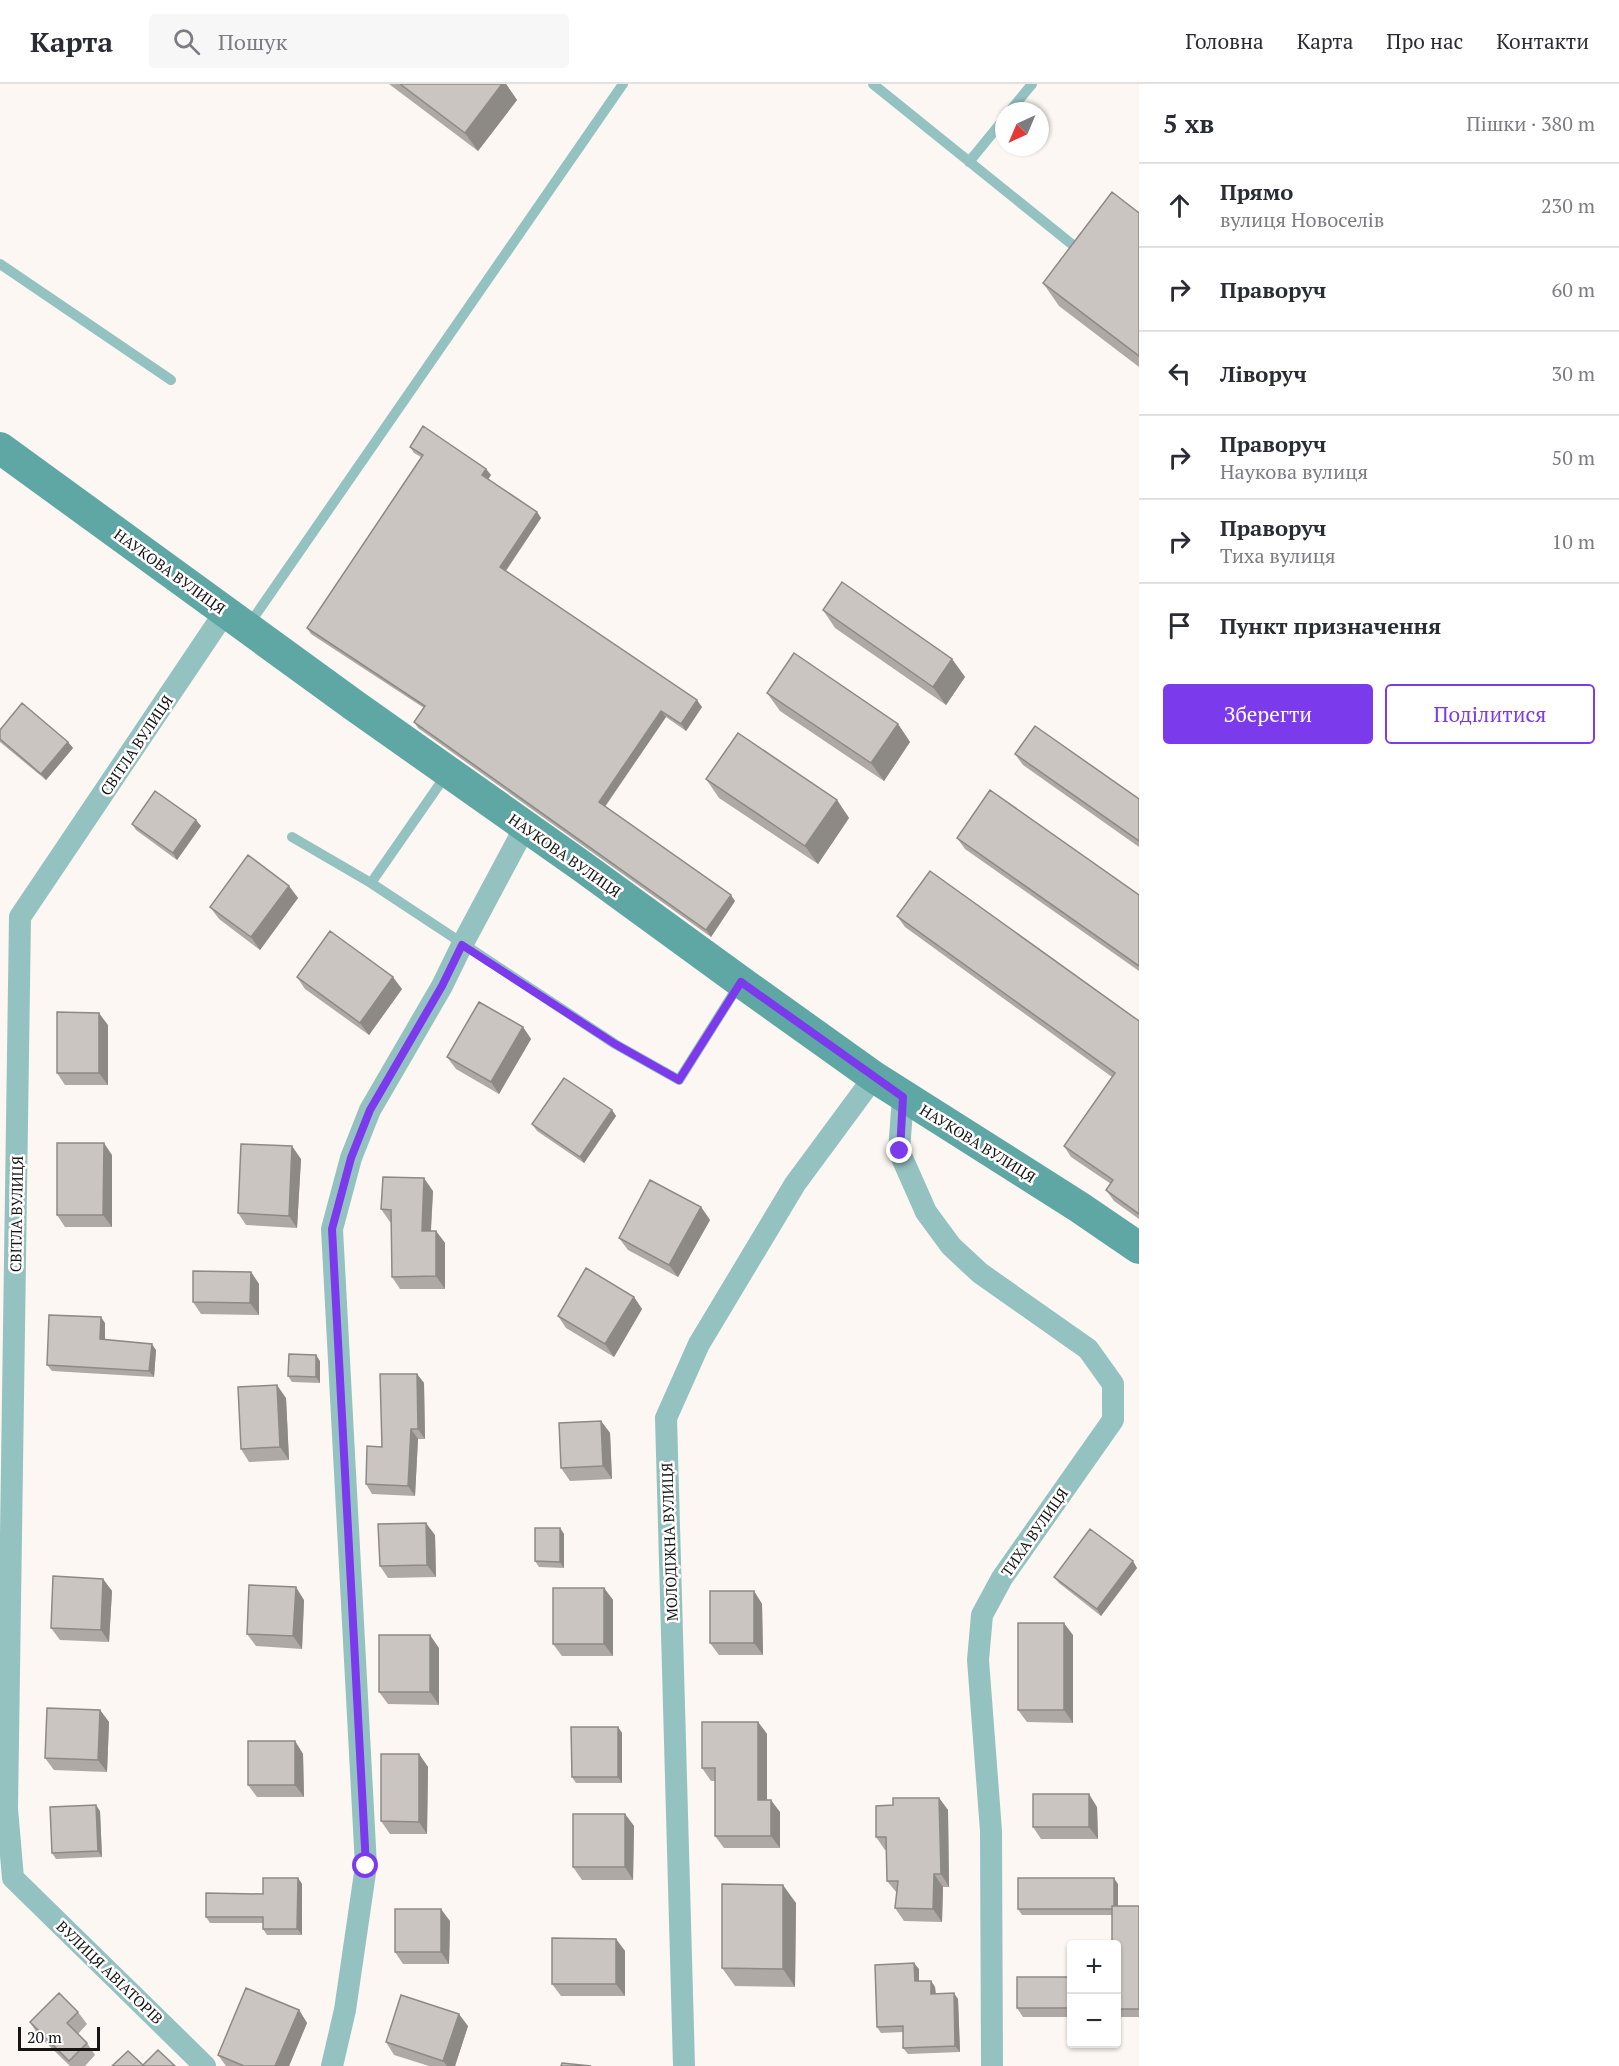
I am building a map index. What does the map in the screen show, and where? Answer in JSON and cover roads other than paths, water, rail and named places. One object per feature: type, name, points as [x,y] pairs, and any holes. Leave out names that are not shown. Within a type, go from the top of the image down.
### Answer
[{"type":"street","name":"НАУКОВА ВУЛИЦЯ","points":[[0,448],[379,724],[583,867],[874,1077],[1079,1207],[1139,1248]]},
{"type":"street","name":"СВІТЛА ВУЛИЦЯ","points":[[6,1879],[20,917],[236,620]]},
{"type":"street","points":[[332,2066],[345,2010],[366,1866],[332,1229],[351,1158],[370,1110],[442,986],[525,827]]},
{"type":"street","name":"МОЛОДІЖНА ВУЛИЦЯ","points":[[684,2066],[666,1419],[699,1344],[795,1184],[874,1077]]},
{"type":"street","name":"ТИХА ВУЛИЦЯ","points":[[903,1097],[900,1151],[926,1212],[951,1246],[980,1273],[1088,1349],[1113,1384],[1113,1420],[1002,1578],[982,1615],[978,1660],[991,1831],[992,2066]]},
{"type":"street","points":[[0,1786],[7,1809]]},
{"type":"street","name":"ВУЛИЦЯ АВІАТОРІВ","points":[[6,1879],[205,2066]]},
{"type":"lane","points":[[236,620],[623,84]]},
{"type":"lane","points":[[873,84],[1079,250]]},
{"type":"lane","points":[[1017,102],[1032,84]]},
{"type":"lane","points":[[969,162],[995,130]]},
{"type":"lane","points":[[0,264],[171,380]]},
{"type":"lane","points":[[371,883],[449,772]]},
{"type":"lane","points":[[292,837],[371,883],[615,1044],[679,1080],[741,982]]}]
